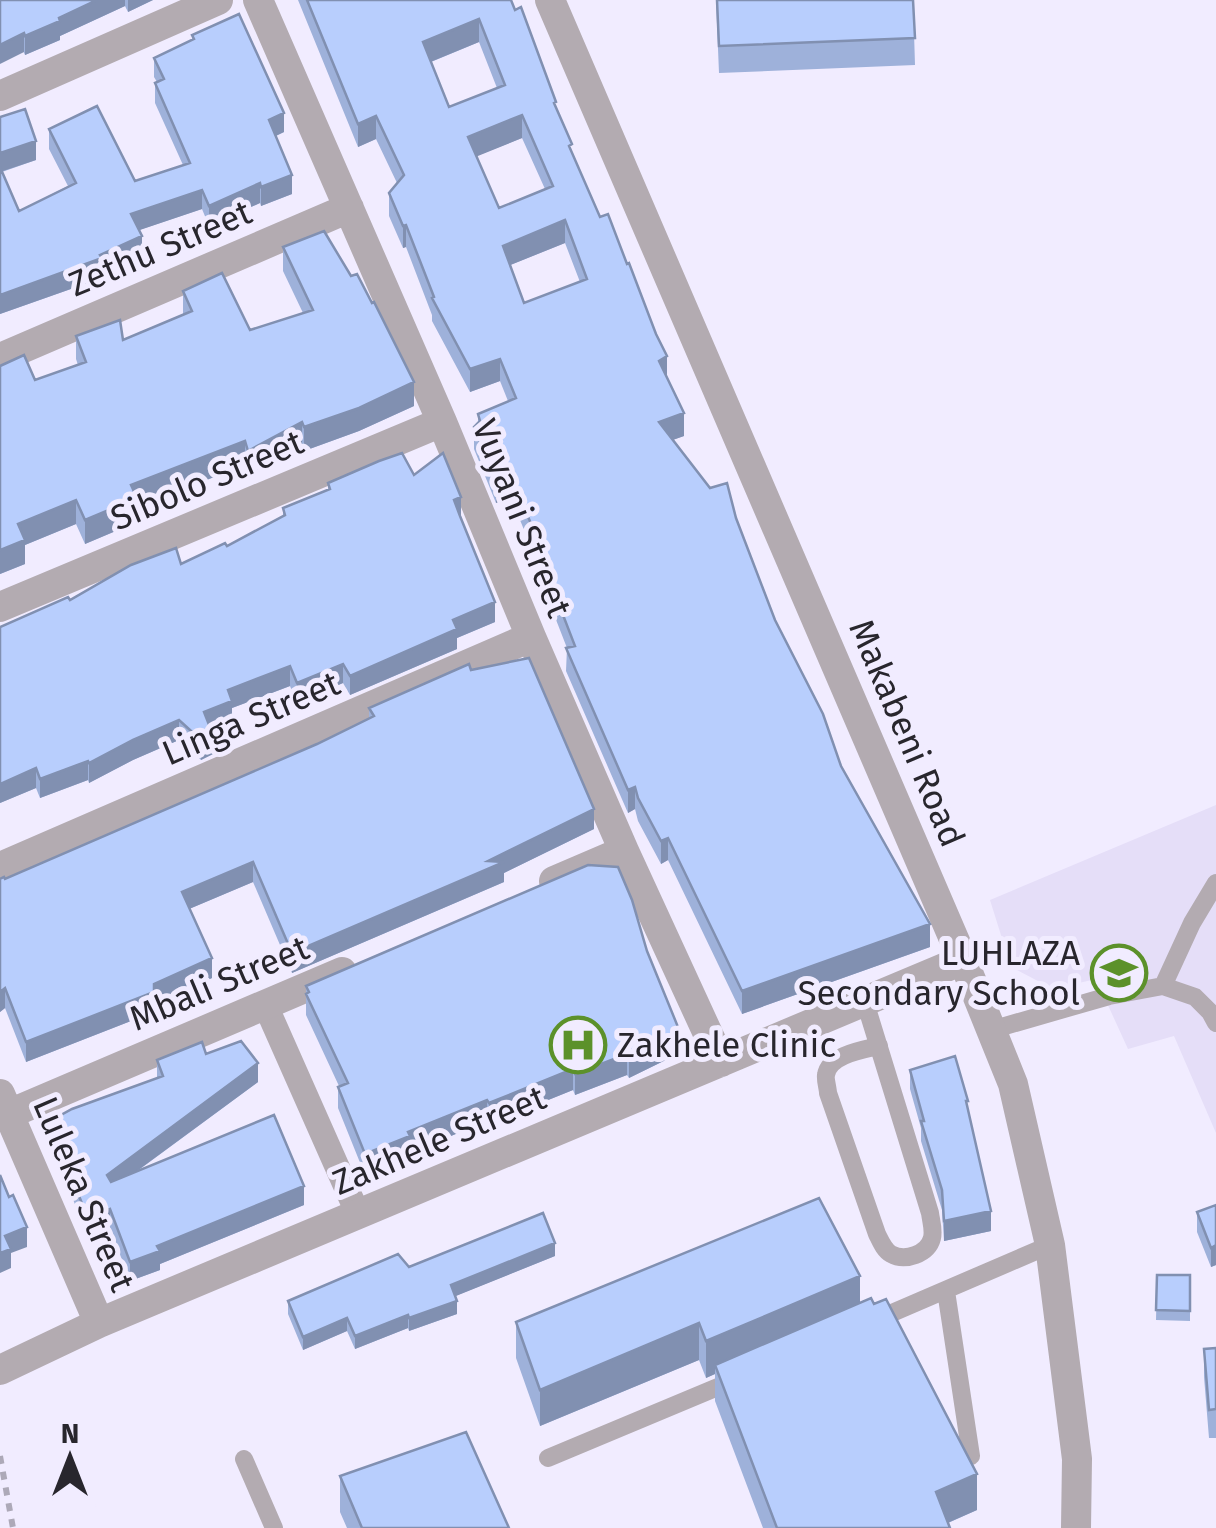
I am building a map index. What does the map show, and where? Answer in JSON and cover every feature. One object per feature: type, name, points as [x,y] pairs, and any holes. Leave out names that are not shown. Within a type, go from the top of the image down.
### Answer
[{"type":"street","points":[[0,96],[218,0]]},
{"type":"street","name":"Vuyani Street","points":[[258,0],[442,422],[531,638],[721,1062]]},
{"type":"street","name":"Makabeni Road","points":[[550,0],[964,960],[1013,1084],[1050,1245],[1077,1459],[1076,1528]]},
{"type":"street","name":"Zethu Street","points":[[0,358],[349,208]]},
{"type":"street","name":"Sibolo Street","points":[[0,607],[442,422]]},
{"type":"street","name":"Linga Street","points":[[0,867],[531,638]]},
{"type":"street","points":[[534,889],[624,851]]},
{"type":"street","name":"Mbali Street","points":[[4,1104],[265,1004],[373,958]]},
{"type":"street","name":"Zakhele Street","points":[[0,1370],[98,1323],[964,960]]},
{"type":"street","points":[[265,1004],[358,1214]]},
{"type":"street","name":"Luleka Street","points":[[4,1104],[98,1323]]},
{"type":"lane","points":[[1162,986],[1216,883]]},
{"type":"lane","points":[[990,1030],[1109,996],[1162,986],[1195,998],[1216,1023]]},
{"type":"lane","points":[[865,1002],[879,1046],[930,1213],[933,1232],[931,1244],[923,1252],[902,1258],[886,1250],[877,1234],[825,1078],[827,1068],[841,1057],[879,1046]]},
{"type":"lane","points":[[852,1330],[1050,1245]]},
{"type":"lane","points":[[946,1291],[970,1456]]},
{"type":"lane","points":[[548,1458],[745,1375]]},
{"type":"lane","points":[[244,1459],[274,1528]]},
{"type":"path","points":[[0,1456],[14,1528]]},
{"type":"shaded area","name":"LUHLAZA Secondary School","points":[[1216,805],[1216,1133],[1174,1036],[1128,1049],[1096,979],[1053,989],[1011,967],[990,900]]},
{"type":"building","points":[[0,0],[97,0],[59,18],[60,21],[0,45]]},
{"type":"building","points":[[307,0],[511,0],[515,10],[521,7],[572,144],[569,146],[600,217],[608,214],[667,356],[659,361],[684,413],[659,422],[710,488],[727,483],[736,518],[775,620],[823,714],[841,766],[930,924],[742,991],[668,838],[661,841],[635,787],[628,790],[566,648],[575,646],[511,475],[496,481],[474,427],[480,421],[478,414],[516,398],[500,359],[470,369],[432,298],[406,225],[403,226],[389,193],[404,175],[376,116],[358,124]],"holes":[[[479,19],[505,85],[449,107],[423,42]],[[522,115],[553,186],[499,208],[468,137]],[[565,220],[587,279],[524,303],[503,246]]]},
{"type":"building","points":[[717,0],[913,0],[915,38],[719,46]]},
{"type":"building","points":[[239,14],[284,113],[269,120],[292,175],[261,187],[260,183],[209,206],[202,190],[131,214],[142,236],[100,255],[102,258],[0,295],[0,167],[19,211],[76,183],[49,129],[97,106],[135,181],[190,163],[155,83],[164,79],[154,58]]},
{"type":"building","points":[[25,109],[36,141],[0,153],[0,117]]},
{"type":"building","points":[[324,231],[351,276],[357,274],[374,302],[414,382],[359,408],[304,427],[302,422],[248,451],[245,441],[131,485],[137,498],[85,520],[76,500],[18,524],[25,540],[0,550],[0,366],[24,355],[35,380],[86,362],[76,336],[120,320],[123,340],[192,311],[183,291],[222,273],[250,330],[313,310],[283,247]]},
{"type":"building","points":[[402,453],[414,475],[443,453],[461,497],[454,500],[495,602],[453,620],[457,629],[350,676],[343,664],[297,683],[290,666],[228,690],[232,701],[204,712],[213,735],[201,740],[179,720],[89,763],[40,779],[36,768],[0,784],[0,627],[68,597],[70,600],[131,565],[176,548],[181,564],[225,543],[227,546],[285,515],[283,508],[330,489],[328,483]]},
{"type":"building","points":[[529,658],[594,809],[488,861],[504,862],[292,953],[253,862],[182,892],[212,958],[154,984],[154,992],[26,1042],[5,988],[0,992],[0,879],[317,744],[374,716],[369,708],[469,664],[471,670]]},
{"type":"building","points":[[588,865],[618,867],[680,1032],[629,1056],[575,1074],[573,1069],[489,1103],[487,1100],[365,1154],[338,1087],[348,1083],[306,994],[306,986]]},
{"type":"building","points":[[241,1041],[258,1063],[107,1175],[111,1182],[274,1115],[304,1186],[157,1246],[160,1251],[130,1262],[110,1209],[88,1219],[50,1121],[72,1109],[163,1076],[157,1060],[202,1042],[206,1054]]},
{"type":"building","points":[[955,1056],[991,1211],[944,1221],[942,1190],[910,1070]]},
{"type":"building","points":[[0,1175],[27,1227],[5,1236],[11,1249],[0,1253]]},
{"type":"building","points":[[819,1198],[860,1276],[706,1341],[699,1323],[540,1390],[516,1322]]},
{"type":"building","points":[[1216,1205],[1216,1245],[1211,1248],[1197,1212]]},
{"type":"building","points":[[543,1213],[555,1243],[451,1285],[457,1301],[355,1336],[347,1318],[303,1337],[288,1301],[398,1254],[409,1267]]},
{"type":"building","points":[[1157,1275],[1190,1275],[1190,1311],[1156,1310]]},
{"type":"building","points":[[871,1298],[874,1304],[886,1299],[977,1474],[936,1492],[950,1528],[777,1528],[715,1365]]},
{"type":"building","points":[[1216,1348],[1216,1409],[1209,1410],[1204,1349]]},
{"type":"building","points":[[466,1432],[509,1528],[362,1528],[340,1476]]},
{"type":"place","name":"LUHLAZA Secondary School","points":[[1119,973]]},
{"type":"place","name":"Zakhele Clinic","points":[[578,1045]]}]
